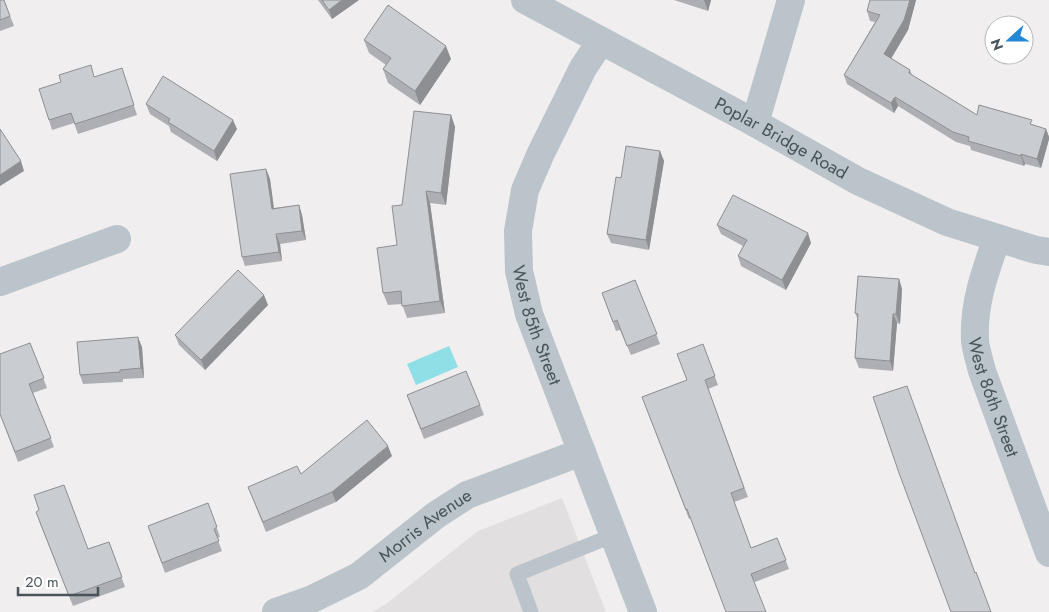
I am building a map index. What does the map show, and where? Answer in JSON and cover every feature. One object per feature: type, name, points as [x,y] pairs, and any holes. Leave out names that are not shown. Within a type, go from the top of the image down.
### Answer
[{"type":"street","name":"Poplar Bridge Road","points":[[525,0],[867,185],[947,222],[1036,250],[1049,252]]},
{"type":"street","points":[[755,123],[791,0]]},
{"type":"street","name":"West 85th Street","points":[[601,41],[584,68],[525,190],[518,231],[519,272],[529,314],[644,612]]},
{"type":"street","name":"West 86th Street","points":[[997,238],[980,286],[975,314],[975,343],[982,371],[1049,553]]},
{"type":"street","points":[[0,282],[117,239]]},
{"type":"street","name":"Morris Avenue","points":[[276,612],[310,600],[360,576],[436,515],[467,495],[582,452]]},
{"type":"lane","points":[[531,612],[517,574],[614,535]]},
{"type":"shaded area","points":[[562,498],[606,612],[372,612],[386,604],[478,531]]},
{"type":"water","points":[[449,346],[458,367],[416,385],[407,364]]},
{"type":"building","points":[[0,0],[4,0],[10,16],[0,20]]},
{"type":"building","points":[[322,0],[342,0],[329,10]]},
{"type":"building","points":[[870,0],[910,0],[904,20],[884,54],[910,70],[909,73],[977,115],[979,105],[1032,120],[1030,124],[1046,129],[1037,159],[968,141],[969,137],[953,132],[895,97],[891,103],[844,75],[880,15],[867,11]]},
{"type":"building","points":[[388,5],[446,46],[415,91],[383,69],[391,58],[364,40]]},
{"type":"building","points":[[91,65],[94,77],[122,68],[134,105],[75,124],[71,113],[49,120],[39,89],[61,82],[59,75]]},
{"type":"building","points":[[163,76],[233,120],[214,151],[168,122],[170,119],[146,104]]},
{"type":"building","points":[[414,111],[451,115],[441,193],[426,191],[440,301],[402,306],[401,291],[383,293],[377,248],[397,245],[392,206],[402,205]]},
{"type":"building","points":[[0,129],[21,161],[0,175]]},
{"type":"building","points":[[626,146],[660,151],[646,240],[607,234],[616,177],[621,178]]},
{"type":"building","points":[[266,169],[272,209],[299,205],[302,231],[276,234],[279,252],[242,257],[230,174]]},
{"type":"building","points":[[733,195],[808,233],[782,280],[738,256],[747,240],[717,225]]},
{"type":"building","points":[[238,270],[264,295],[201,360],[175,335]]},
{"type":"building","points":[[858,276],[899,279],[896,314],[893,314],[890,361],[855,358],[858,314],[855,313]]},
{"type":"building","points":[[635,280],[657,334],[627,346],[617,320],[613,322],[602,293]]},
{"type":"building","points":[[138,337],[141,368],[120,370],[120,372],[80,375],[77,342]]},
{"type":"building","points":[[30,343],[44,378],[29,384],[51,438],[15,452],[0,414],[0,354]]},
{"type":"building","points":[[703,344],[715,376],[705,380],[744,488],[731,493],[751,548],[777,538],[786,560],[751,574],[766,612],[726,612],[642,397],[687,380],[677,354]]},
{"type":"building","points":[[466,371],[480,405],[421,429],[407,395]]},
{"type":"building","points":[[907,386],[991,612],[951,612],[899,473],[873,397]]},
{"type":"building","points":[[367,420],[388,446],[332,492],[263,522],[248,487],[297,466],[301,474]]},
{"type":"building","points":[[64,485],[88,549],[109,542],[122,577],[69,596],[36,512],[39,510],[34,495]]},
{"type":"building","points":[[208,503],[217,527],[214,529],[219,541],[162,563],[148,526]]}]
